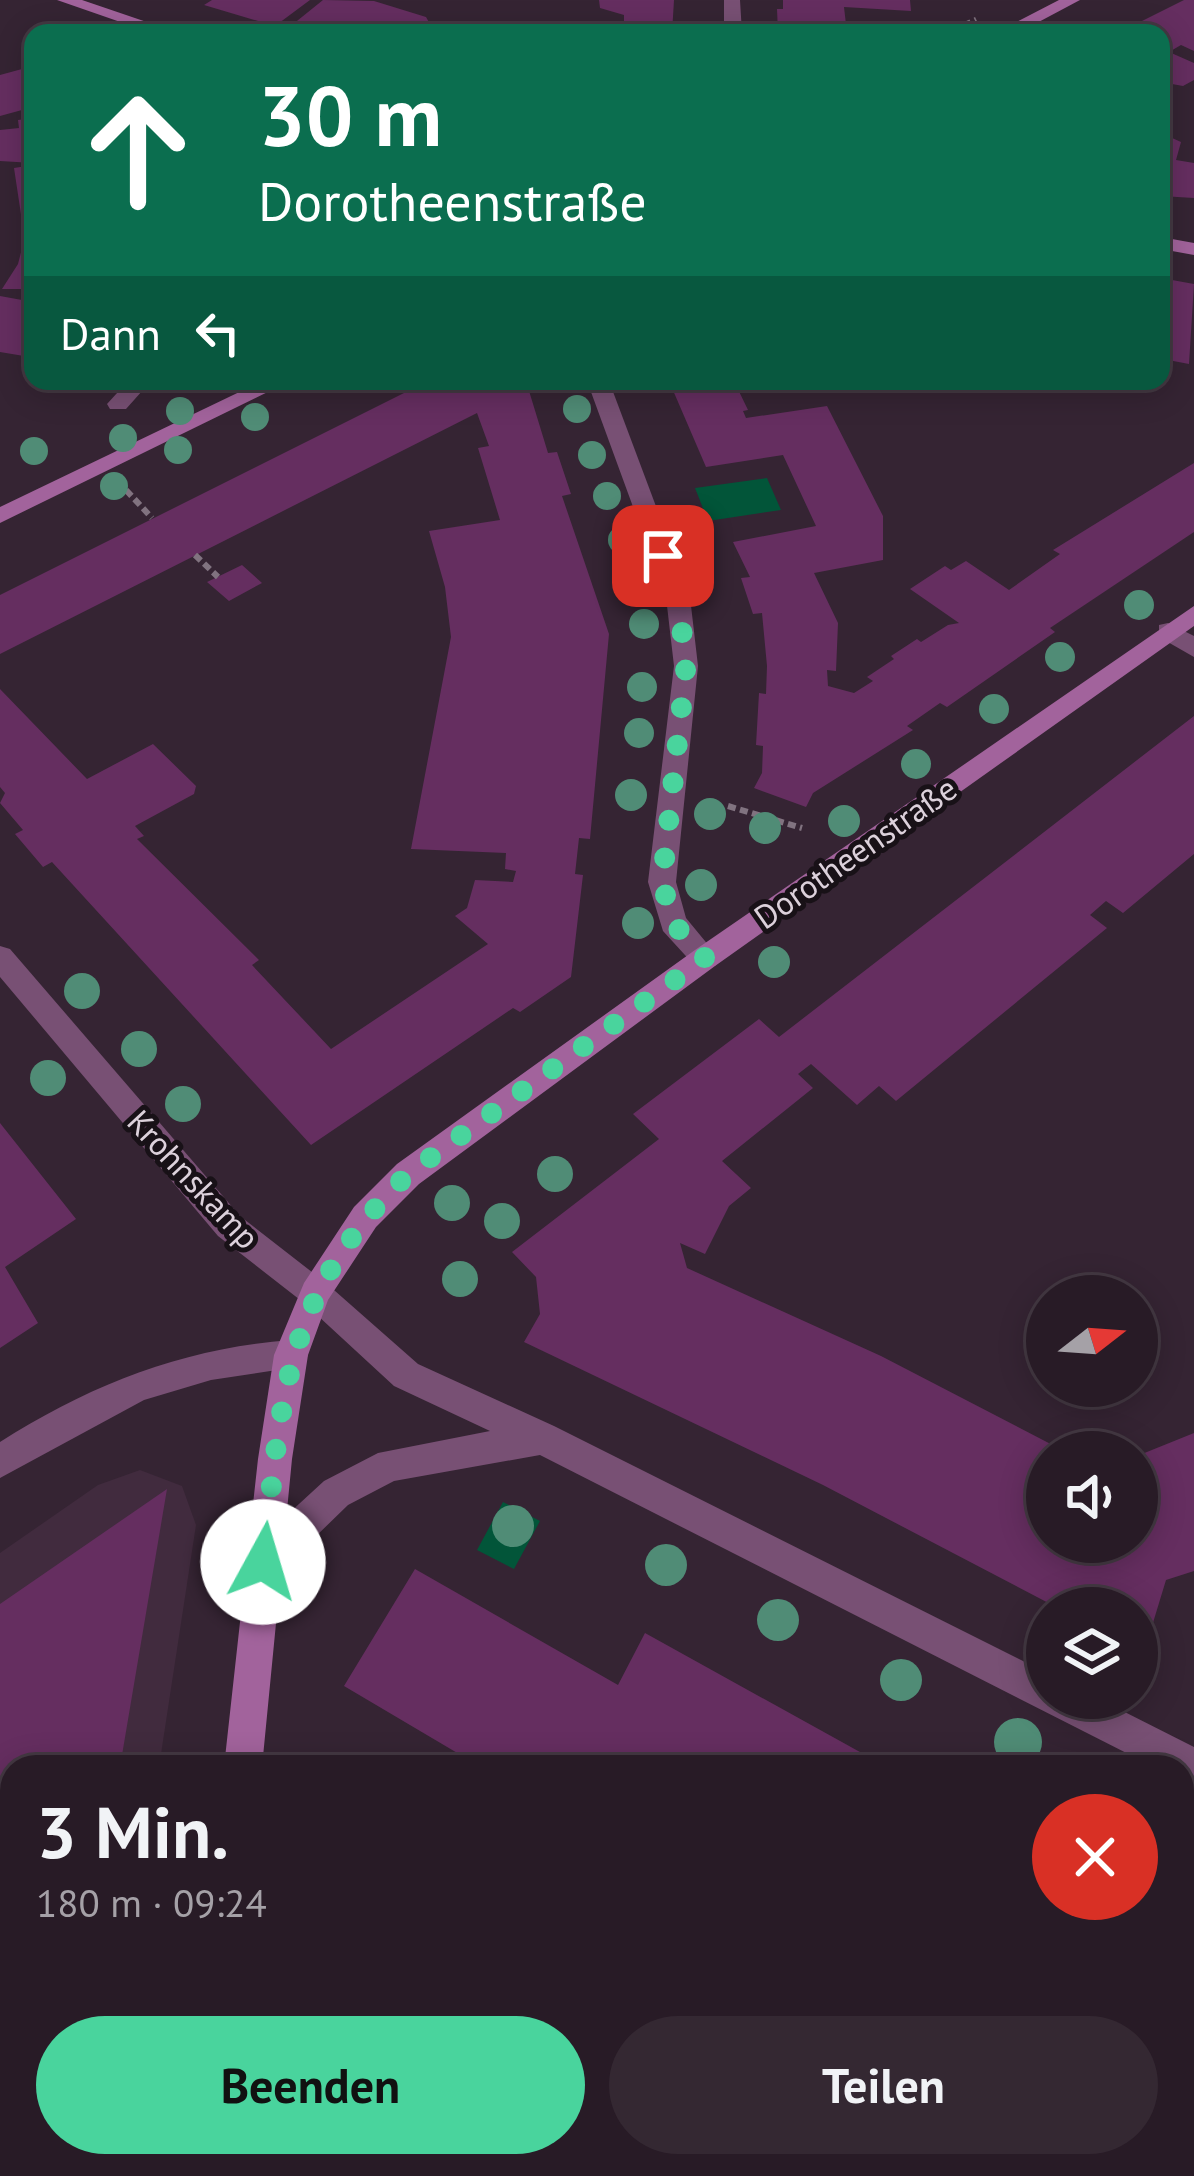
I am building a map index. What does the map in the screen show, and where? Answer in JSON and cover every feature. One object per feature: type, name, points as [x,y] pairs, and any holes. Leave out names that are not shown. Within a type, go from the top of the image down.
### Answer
[{"type":"street","points":[[64,0],[141,24]]},
{"type":"street","points":[[1023,24],[1072,0]]},
{"type":"street","points":[[118,404],[131,390]]},
{"type":"street","points":[[0,516],[256,390]]},
{"type":"street","points":[[601,390],[678,597],[685,630],[686,666],[662,882],[673,923],[705,958]]},
{"type":"street","name":"Dorotheenstraße","points":[[244,1755],[263,1562],[291,1355],[315,1293],[365,1216],[408,1174],[705,958],[1194,614]]},
{"type":"street","points":[[1168,631],[1194,648]]},
{"type":"street","name":"Krohnskamp","points":[[0,957],[229,1226],[315,1293],[406,1375],[542,1438],[1026,1682]]},
{"type":"street","points":[[0,1461],[75,1412],[153,1379],[247,1357],[291,1355]]},
{"type":"street","points":[[263,1562],[336,1493],[390,1466],[542,1438]]},
{"type":"street","points":[[1099,1719],[1170,1755]]},
{"type":"path","points":[[195,555],[218,577]]},
{"type":"path","points":[[728,806],[802,828]]},
{"type":"shaded area","points":[[140,1470],[182,1486],[196,1525],[161,1755],[0,1755],[0,1553],[98,1485]]},
{"type":"green space","points":[[767,478],[781,510],[708,521],[695,488]]},
{"type":"green space","points":[[503,1502],[540,1521],[514,1569],[477,1550]]},
{"type":"building","points":[[212,0],[310,0],[278,24],[204,5]]},
{"type":"building","points":[[323,0],[374,1],[426,17],[430,24],[293,24]]},
{"type":"building","points":[[599,0],[674,0],[673,24],[624,24],[624,15],[600,8]]},
{"type":"building","points":[[783,0],[910,0],[911,11],[844,7],[846,24],[778,24],[777,9],[783,9]]},
{"type":"building","points":[[1184,0],[1194,0],[1194,51],[1181,45],[1170,51],[1170,24],[1136,24]]},
{"type":"building","points":[[1170,52],[1194,63],[1194,80],[1183,86],[1170,84]]},
{"type":"building","points":[[24,68],[24,109],[0,116],[0,75]]},
{"type":"building","points":[[24,119],[24,162],[0,161],[0,130],[19,128],[18,120]]},
{"type":"building","points":[[1170,137],[1181,142],[1176,160],[1194,163],[1194,198],[1170,197]]},
{"type":"building","points":[[24,166],[24,221],[22,221],[14,168]]},
{"type":"building","points":[[24,241],[24,289],[2,289],[18,264]]},
{"type":"building","points":[[1170,280],[1194,284],[1189,364],[1170,360]]},
{"type":"building","points":[[0,296],[24,300],[24,356],[0,352]]},
{"type":"building","points":[[410,390],[529,390],[548,453],[557,452],[571,494],[562,496],[609,634],[590,839],[579,838],[575,874],[583,875],[571,977],[520,1012],[513,1008],[311,1145],[52,862],[43,867],[15,834],[23,830],[0,803],[5,793],[0,787],[0,689],[87,779],[153,744],[196,786],[194,794],[135,826],[144,836],[137,839],[259,960],[252,965],[331,1049],[488,944],[455,916],[467,908],[475,880],[513,882],[516,871],[505,869],[506,853],[411,849],[451,637],[445,587],[429,531],[500,520],[478,448],[489,446],[477,413],[0,654],[0,595]]},
{"type":"building","points":[[673,390],[738,390],[748,410],[743,411],[746,418],[827,406],[883,516],[883,560],[814,573],[838,623],[836,671],[827,670],[828,686],[854,693],[873,681],[867,677],[894,659],[891,656],[917,639],[921,642],[959,623],[910,589],[945,566],[951,570],[966,561],[1009,590],[1060,554],[1053,550],[1194,463],[1194,532],[1050,628],[1055,632],[947,707],[940,703],[907,726],[913,730],[813,793],[806,807],[754,788],[762,773],[763,746],[756,745],[759,693],[766,694],[767,666],[762,613],[753,614],[741,578],[750,577],[733,542],[816,526],[783,455],[706,467]]},
{"type":"building","points":[[242,565],[262,583],[229,601],[207,582]]},
{"type":"building","points":[[1194,716],[1194,854],[1123,913],[1106,901],[1090,915],[1107,928],[896,1101],[879,1086],[857,1105],[811,1064],[798,1074],[813,1088],[722,1161],[751,1188],[729,1206],[705,1254],[680,1243],[687,1268],[881,1356],[1026,1431],[1026,1563],[1158,1563],[1158,1448],[1194,1433],[1194,1571],[1166,1580],[1158,1606],[1158,1587],[1026,1587],[1026,1591],[823,1485],[524,1342],[540,1314],[536,1277],[512,1252],[659,1139],[633,1114],[759,1019],[779,1037]]},
{"type":"building","points":[[0,1123],[76,1219],[5,1267],[38,1323],[0,1348]]},
{"type":"building","points":[[167,1489],[122,1755],[0,1755],[0,1604]]},
{"type":"building","points":[[415,1569],[618,1685],[645,1633],[865,1755],[461,1755],[344,1686]]},
{"type":"route","points":[[263,1562],[291,1355],[315,1293],[365,1216],[408,1174],[705,958],[673,923],[662,882],[686,666],[685,630],[663,556]]}]
